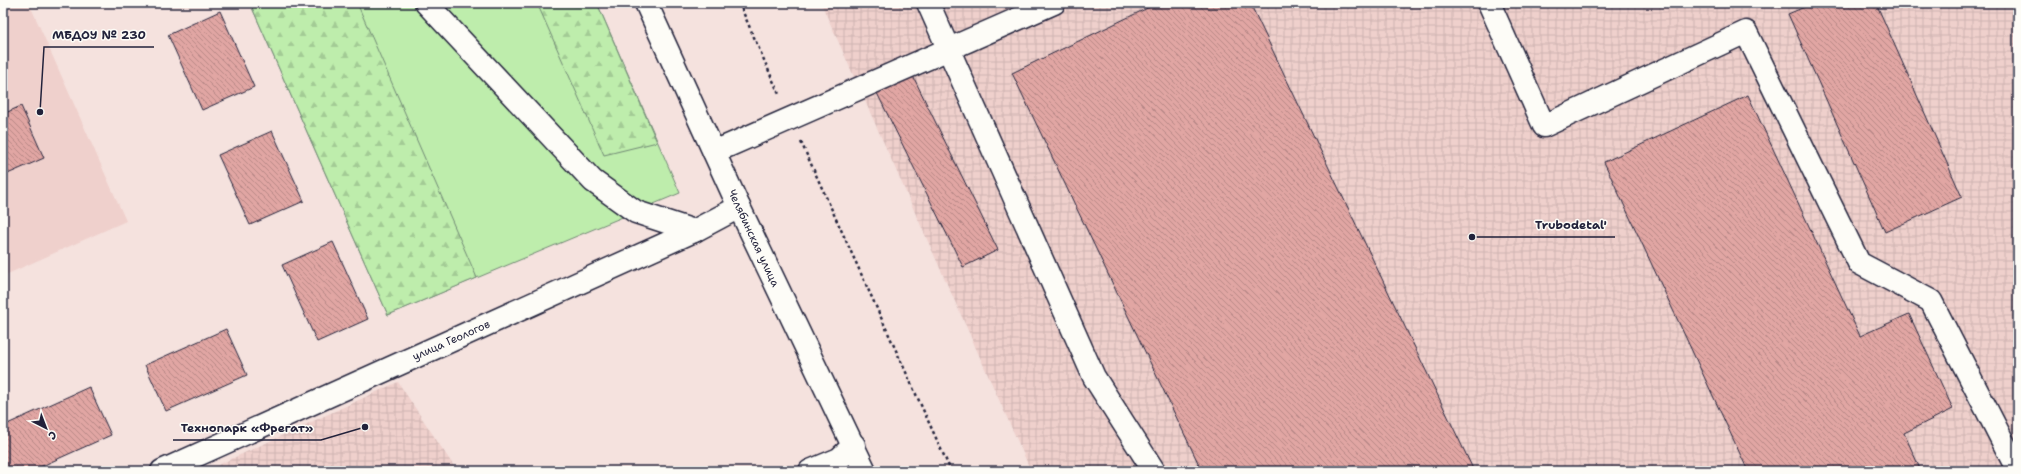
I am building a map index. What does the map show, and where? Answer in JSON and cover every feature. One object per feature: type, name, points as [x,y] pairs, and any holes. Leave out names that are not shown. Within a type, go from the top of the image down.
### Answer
[{"type":"street","points":[[426,3],[594,181],[636,212],[694,231]]},
{"type":"street","name":"Челябинская улица","points":[[646,3],[739,207],[854,445],[865,471]]},
{"type":"street","points":[[928,3],[1094,377],[1154,471]]},
{"type":"street","points":[[714,152],[791,120],[1054,3]]},
{"type":"street","points":[[1490,3],[1544,126],[1746,32],[1860,264],[1931,301],[2018,471]]},
{"type":"street","name":"улица Геологов","points":[[162,471],[694,231],[739,207]]},
{"type":"street","points":[[810,471],[839,459],[854,445]]},
{"type":"path","points":[[739,3],[951,471]]},
{"type":"shaded area","points":[[3,3],[29,3],[126,221],[3,276]]},
{"type":"shaded area","points":[[821,3],[2018,3],[2018,471],[1031,471]]},
{"type":"shaded area","points":[[398,382],[457,471],[205,471]]},
{"type":"green space","points":[[250,3],[597,3],[680,193],[388,315]]},
{"type":"green space","points":[[250,3],[357,3],[477,278],[388,315]]},
{"type":"green space","points":[[537,3],[597,3],[657,142],[604,155]]},
{"type":"building","points":[[1158,3],[1250,3],[1474,471],[1202,471],[1012,73]]},
{"type":"building","points":[[1814,3],[1876,3],[1962,197],[1885,232],[1788,14]]},
{"type":"building","points":[[220,11],[254,87],[202,110],[168,35]]},
{"type":"building","points":[[911,72],[998,250],[963,267],[875,89]]},
{"type":"building","points":[[1748,95],[1860,336],[1909,314],[1953,409],[1904,433],[1921,471],[1748,471],[1604,162]]},
{"type":"building","points":[[21,106],[44,158],[3,176],[3,114]]},
{"type":"building","points":[[272,131],[304,201],[250,225],[218,155]]},
{"type":"building","points":[[333,242],[368,319],[317,342],[282,265]]},
{"type":"building","points":[[226,329],[247,375],[166,411],[145,365]]},
{"type":"building","points":[[89,387],[111,435],[31,471],[3,471],[3,426]]},
{"type":"place","name":"МБДОУ № 230","points":[[40,112]]},
{"type":"place","name":"Trubodetal'","points":[[1472,237]]},
{"type":"place","name":"Технопарк «Фрегат»","points":[[365,427]]}]
